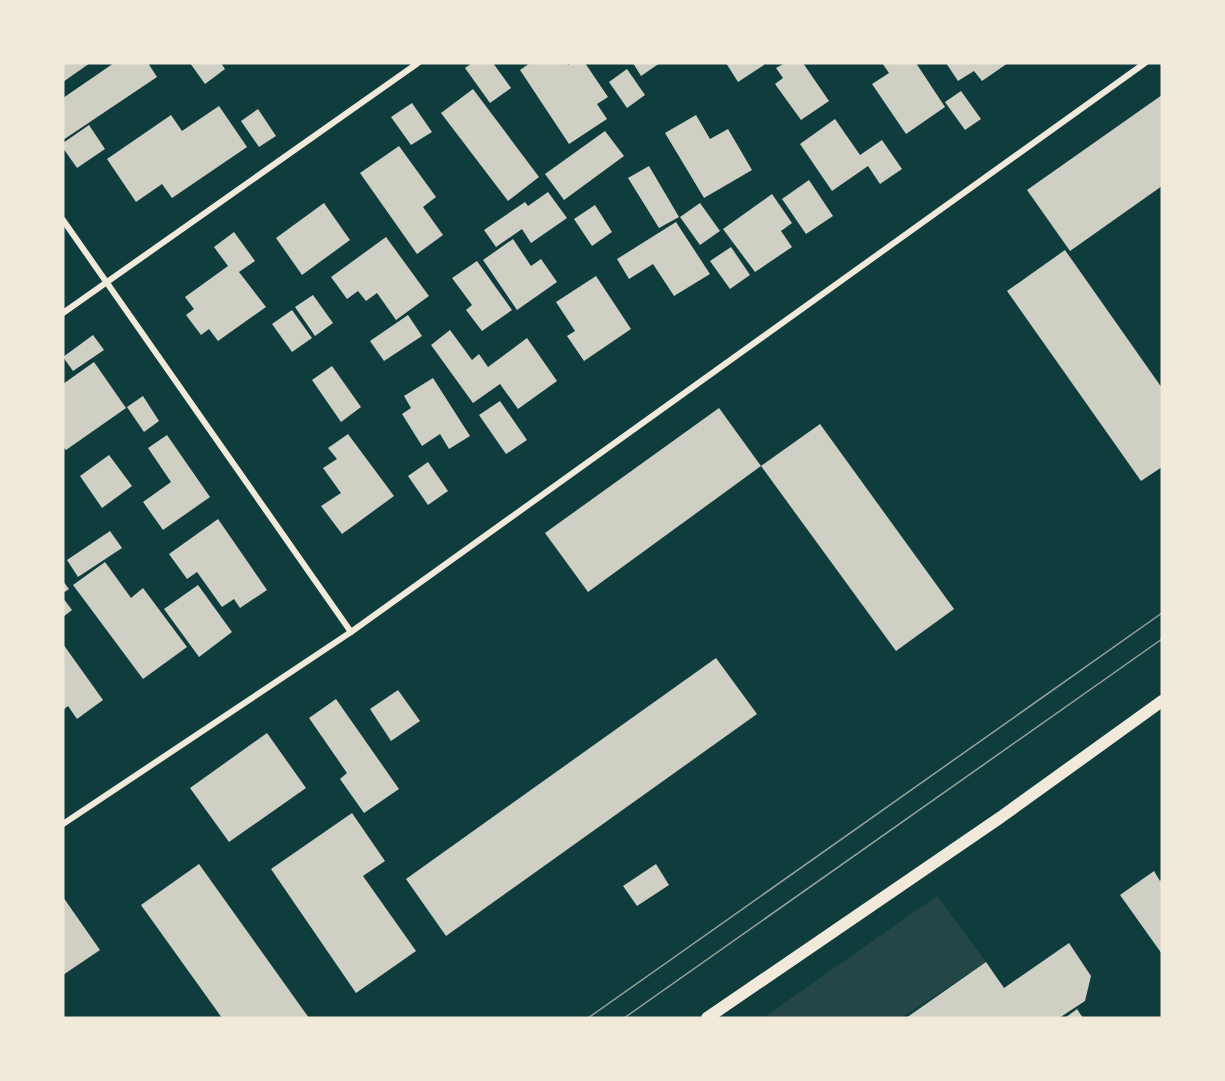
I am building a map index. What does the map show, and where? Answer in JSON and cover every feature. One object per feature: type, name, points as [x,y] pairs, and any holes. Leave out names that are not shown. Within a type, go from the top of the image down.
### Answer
[{"type":"main road","points":[[707,1018],[1001,817],[1162,700]]},
{"type":"street","points":[[63,313],[418,63]]},
{"type":"street","points":[[63,824],[351,632],[1144,63]]},
{"type":"street","points":[[63,220],[351,632]]},
{"type":"shaded area","points":[[937,896],[986,962],[901,1018],[763,1018]]},
{"type":"building","points":[[63,63],[90,63],[63,82]]},
{"type":"building","points":[[114,63],[148,63],[157,77],[63,140],[63,98]]},
{"type":"building","points":[[190,63],[221,63],[225,69],[205,84]]},
{"type":"building","points":[[472,63],[493,63],[511,88],[490,103],[465,68]]},
{"type":"building","points":[[530,63],[567,63],[568,65],[585,63],[608,97],[597,104],[607,119],[569,144],[520,70]]},
{"type":"building","points":[[633,63],[660,63],[641,76]]},
{"type":"building","points":[[726,63],[763,63],[764,65],[738,82]]},
{"type":"building","points":[[785,63],[803,63],[829,101],[801,120],[775,84],[783,78],[776,68]]},
{"type":"building","points":[[882,63],[916,63],[945,107],[906,134],[872,84],[889,73]]},
{"type":"building","points":[[946,63],[1008,63],[982,81],[974,71],[958,81]]},
{"type":"building","points":[[627,69],[645,95],[627,108],[609,82]]},
{"type":"building","points":[[473,89],[539,177],[508,201],[441,113]]},
{"type":"building","points":[[961,91],[981,119],[965,130],[945,102]]},
{"type":"building","points":[[1162,95],[1162,186],[1070,251],[1027,190]]},
{"type":"building","points":[[412,103],[432,132],[411,145],[391,117]]},
{"type":"building","points":[[219,106],[247,147],[172,198],[162,184],[136,202],[107,159],[171,115],[182,131]]},
{"type":"building","points":[[258,109],[276,136],[259,147],[241,121]]},
{"type":"building","points":[[696,115],[710,139],[728,129],[752,170],[704,198],[665,133]]},
{"type":"building","points":[[835,119],[860,155],[882,140],[902,169],[880,184],[868,166],[832,191],[800,144]]},
{"type":"building","points":[[89,125],[105,149],[77,168],[63,148],[63,143]]},
{"type":"building","points":[[605,131],[624,156],[564,200],[545,174]]},
{"type":"building","points":[[399,146],[436,197],[423,207],[443,235],[417,254],[360,173]]},
{"type":"building","points":[[649,166],[679,217],[659,228],[628,178]]},
{"type":"building","points":[[809,180],[833,216],[806,234],[782,199]]},
{"type":"building","points":[[548,192],[567,218],[531,243],[522,229],[496,247],[484,230],[525,202],[528,206]]},
{"type":"building","points":[[772,194],[792,223],[781,231],[792,247],[755,272],[723,229]]},
{"type":"building","points":[[324,203],[350,240],[302,275],[276,238]]},
{"type":"building","points":[[700,203],[720,231],[700,245],[680,217]]},
{"type":"building","points":[[595,205],[612,232],[592,246],[574,219]]},
{"type":"building","points":[[676,222],[710,274],[674,296],[653,264],[629,279],[617,259]]},
{"type":"building","points":[[234,232],[255,261],[239,272],[266,307],[218,341],[209,329],[201,335],[186,315],[194,309],[185,297],[228,266],[214,247]]},
{"type":"building","points":[[386,237],[429,296],[396,320],[377,293],[366,301],[358,291],[347,299],[331,277]]},
{"type":"building","points":[[513,239],[531,266],[541,259],[557,282],[517,310],[483,260]]},
{"type":"building","points":[[731,247],[750,275],[730,289],[710,261]]},
{"type":"building","points":[[1065,250],[1162,388],[1162,467],[1141,481],[1007,291]]},
{"type":"building","points":[[477,261],[512,310],[482,331],[466,310],[472,305],[452,278]]},
{"type":"building","points":[[596,276],[631,329],[584,361],[567,336],[575,331],[556,302]]},
{"type":"building","points":[[313,295],[333,323],[315,336],[295,307]]},
{"type":"building","points":[[292,310],[312,338],[292,352],[272,324]]},
{"type":"building","points":[[408,315],[422,336],[384,361],[370,341]]},
{"type":"building","points":[[450,330],[472,360],[479,354],[488,367],[527,338],[557,381],[518,409],[500,384],[473,403],[431,345]]},
{"type":"building","points":[[93,335],[104,350],[73,371],[63,357]]},
{"type":"building","points":[[94,362],[126,408],[66,450],[63,447],[63,384]]},
{"type":"building","points":[[332,366],[361,407],[341,422],[312,380]]},
{"type":"building","points":[[433,378],[470,436],[449,449],[440,434],[422,446],[402,414],[411,408],[404,396]]},
{"type":"building","points":[[143,396],[159,421],[144,432],[127,407]]},
{"type":"building","points":[[500,401],[527,440],[506,454],[479,415]]},
{"type":"building","points":[[719,408],[761,466],[588,592],[545,533]]},
{"type":"building","points":[[820,424],[954,609],[896,651],[761,466]]},
{"type":"building","points":[[348,434],[394,496],[342,534],[321,506],[341,493],[323,468],[337,459],[328,448]]},
{"type":"building","points":[[167,435],[210,497],[163,530],[143,502],[171,482],[148,448]]},
{"type":"building","points":[[109,455],[132,486],[102,508],[80,476]]},
{"type":"building","points":[[428,462],[448,491],[428,505],[408,476]]},
{"type":"building","points":[[218,519],[267,590],[240,608],[234,599],[222,607],[197,572],[187,579],[169,554]]},
{"type":"building","points":[[110,531],[122,548],[78,577],[67,560]]},
{"type":"building","points":[[105,562],[131,598],[143,588],[187,647],[143,679],[73,585]]},
{"type":"building","points":[[63,581],[69,589],[63,593]]},
{"type":"building","points":[[198,585],[232,632],[199,657],[164,609]]},
{"type":"building","points":[[63,598],[72,610],[63,617]]},
{"type":"building","points":[[63,644],[103,700],[77,719],[68,706],[63,710]]},
{"type":"building","points":[[716,658],[757,714],[446,936],[406,879]]},
{"type":"building","points":[[398,690],[420,721],[391,741],[370,709]]},
{"type":"building","points":[[336,699],[399,789],[364,813],[340,779],[347,773],[309,718]]},
{"type":"building","points":[[267,733],[306,788],[229,842],[190,788]]},
{"type":"building","points":[[352,813],[385,861],[363,876],[416,951],[356,993],[271,869]]},
{"type":"building","points":[[199,864],[309,1018],[222,1018],[141,905]]},
{"type":"building","points":[[656,864],[669,885],[637,906],[623,886]]},
{"type":"building","points":[[1154,871],[1160,881],[1162,879],[1162,954],[1120,895]]},
{"type":"building","points":[[63,897],[100,950],[63,975]]},
{"type":"building","points":[[1069,943],[1091,976],[1085,1001],[1059,1018],[906,1018],[986,962],[1004,988]]},
{"type":"building","points":[[1077,1009],[1083,1018],[1065,1018]]},
{"type":"tram line","points":[[588,1018],[1162,613]]},
{"type":"tram line","points":[[624,1018],[1162,639]]}]
